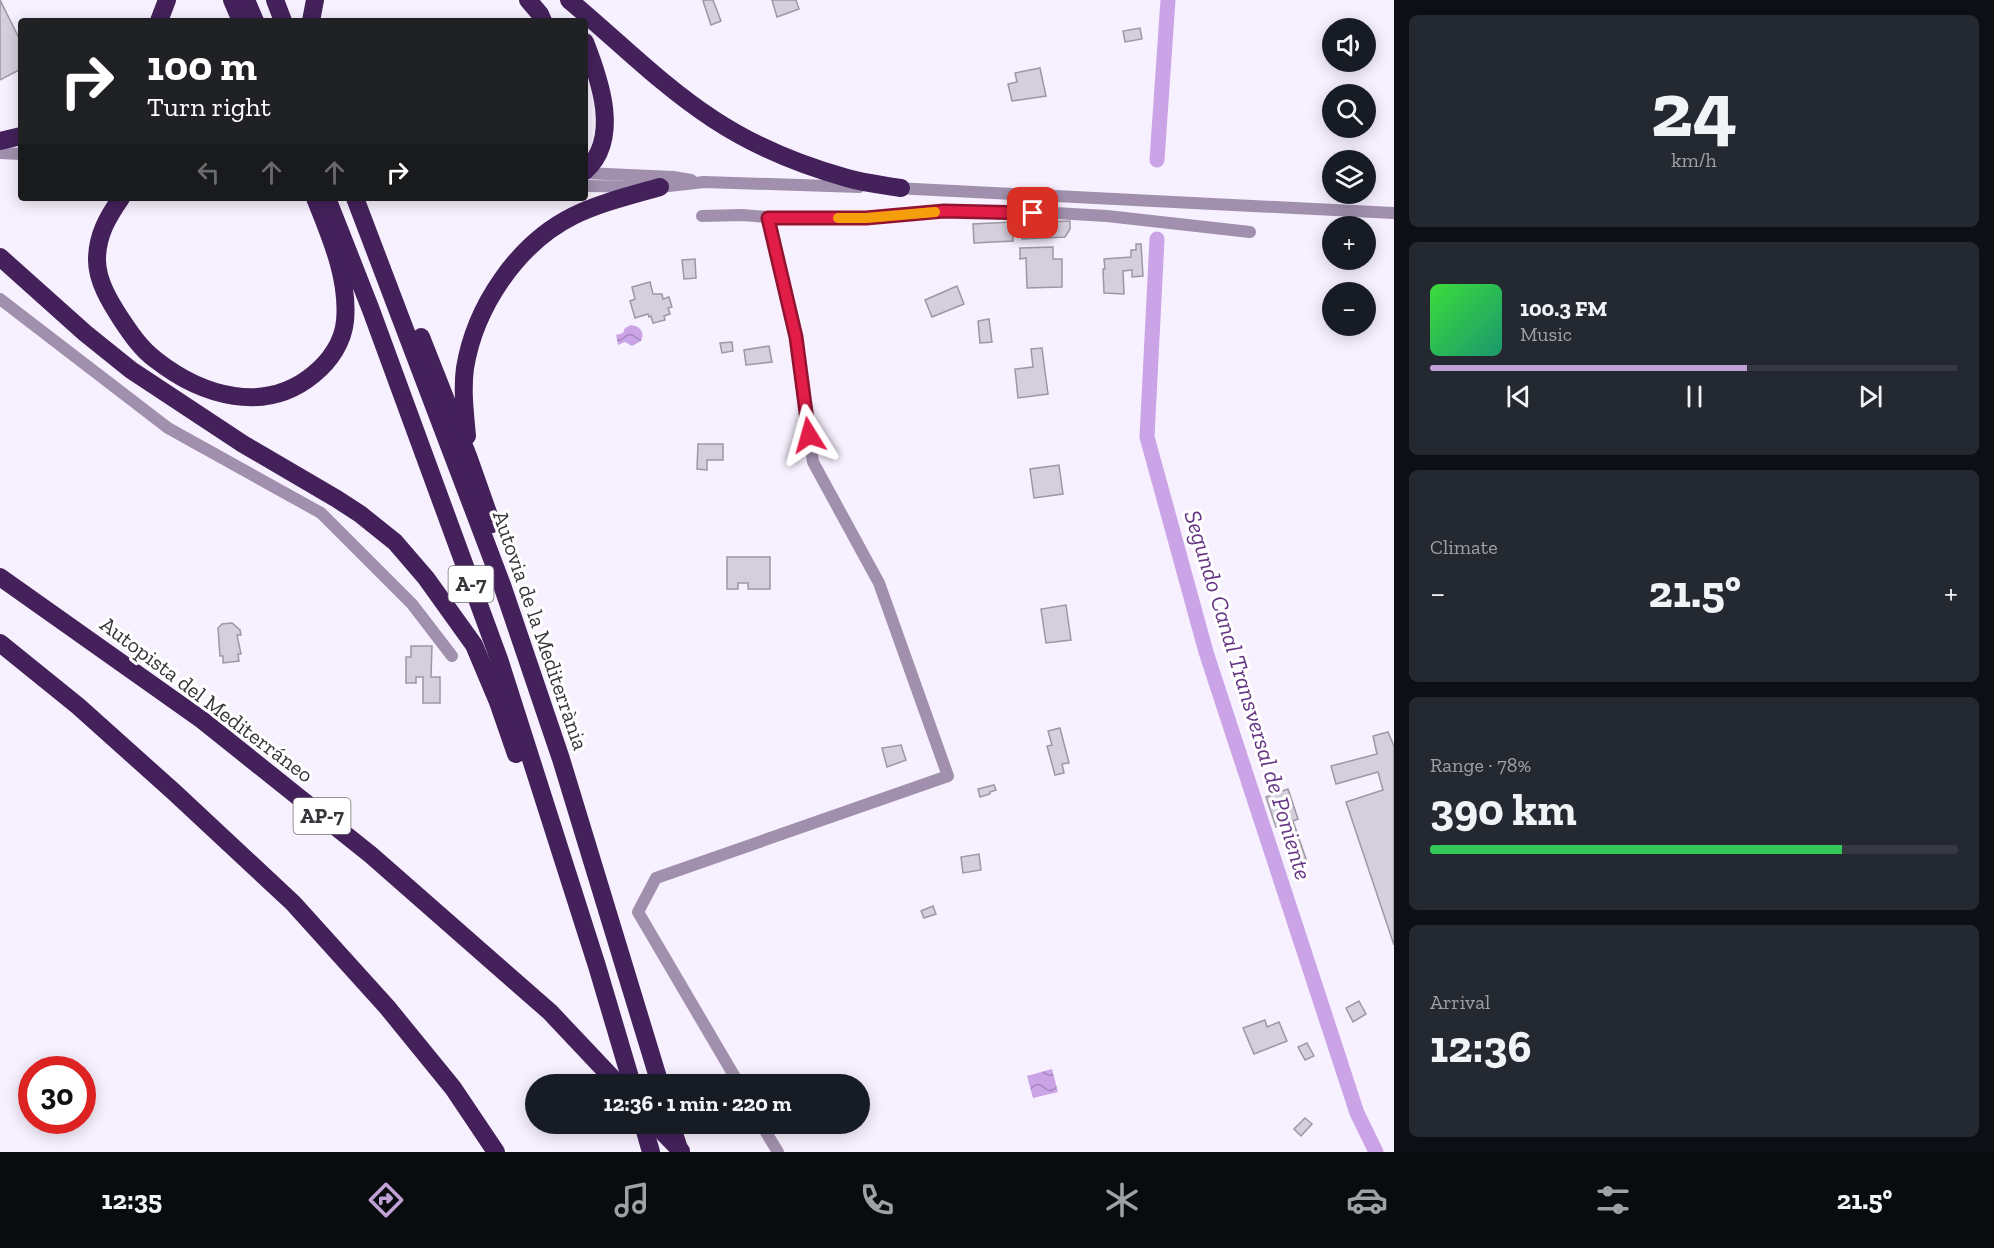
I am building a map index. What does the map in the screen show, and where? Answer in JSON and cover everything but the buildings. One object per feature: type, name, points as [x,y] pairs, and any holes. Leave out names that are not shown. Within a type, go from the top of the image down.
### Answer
[{"type":"highway","points":[[160,18],[166,0]]},
{"type":"highway","points":[[232,0],[240,18]]},
{"type":"highway","points":[[246,0],[254,18]]},
{"type":"highway","points":[[275,0],[283,18]]},
{"type":"highway","points":[[311,18],[315,0]]},
{"type":"highway","points":[[528,0],[542,18]]},
{"type":"highway","points":[[559,0],[570,18]]},
{"type":"highway","points":[[569,0],[680,95],[714,120],[789,159],[848,179],[901,188]]},
{"type":"highway","points":[[588,50],[597,72],[604,110],[604,136],[601,149],[588,169]]},
{"type":"highway","points":[[0,141],[18,137]]},
{"type":"highway","points":[[468,456],[463,396],[466,366],[477,325],[498,286],[515,263],[543,236],[573,216],[660,187]]},
{"type":"highway","points":[[119,201],[105,221],[99,240],[97,262],[101,281],[114,308],[133,337],[154,359],[179,376],[236,397],[256,398],[283,393],[301,385],[333,355],[342,335],[345,320],[340,274],[323,203]]},
{"type":"highway","name":"A-7","points":[[323,203],[375,322],[499,659],[629,1074]]},
{"type":"highway","points":[[363,203],[468,456],[499,546],[502,585]]},
{"type":"highway","name":"Autovia de la Mediterrània","points":[[363,203],[502,585],[561,759],[657,1074]]},
{"type":"highway","points":[[0,257],[85,333],[131,370],[243,444],[294,472],[352,509],[395,542],[426,578],[474,645],[498,702],[531,797],[551,823]]},
{"type":"highway","name":"Autopista del Mediterráneo","points":[[0,577],[202,720],[371,855],[550,1012],[609,1074]]},
{"type":"highway","points":[[0,643],[174,792],[293,903],[387,1007],[453,1088],[496,1152]]},
{"type":"highway","points":[[646,1134],[651,1152]]},
{"type":"highway","points":[[664,1134],[681,1152]]},
{"type":"highway","points":[[675,1134],[681,1152]]},
{"type":"street","points":[[0,153],[18,154]]},
{"type":"street","points":[[588,172],[673,177],[704,182],[901,188],[1394,213]]},
{"type":"street","points":[[588,186],[660,187],[704,182]]},
{"type":"street","points":[[702,216],[866,218],[944,211],[1055,213],[1107,216],[1250,232]]},
{"type":"street","points":[[733,1074],[638,912],[656,878],[948,776],[879,583],[813,462],[796,337],[768,218]]},
{"type":"street","points":[[0,299],[168,428],[321,513],[412,604],[452,656]]},
{"type":"street","points":[[767,1134],[778,1152]]},
{"type":"water","points":[[631,325],[641,330],[643,335],[641,341],[632,346],[625,342],[618,345],[616,335],[623,333],[625,328]]},
{"type":"water","points":[[1052,1069],[1058,1092],[1033,1098],[1027,1076]]},
{"type":"waterway","name":"Segundo Canal Transversal de Poniente","points":[[1157,160],[1168,0]]},
{"type":"waterway","name":"Segundo Canal Transversal de Poniente","points":[[1157,239],[1147,437],[1206,652],[1357,1113],[1376,1152]]},
{"type":"slow traffic","points":[[838,218],[935,212]]},
{"type":"route","points":[[809,435],[796,337],[768,218],[866,218],[944,211],[1033,213]]}]
